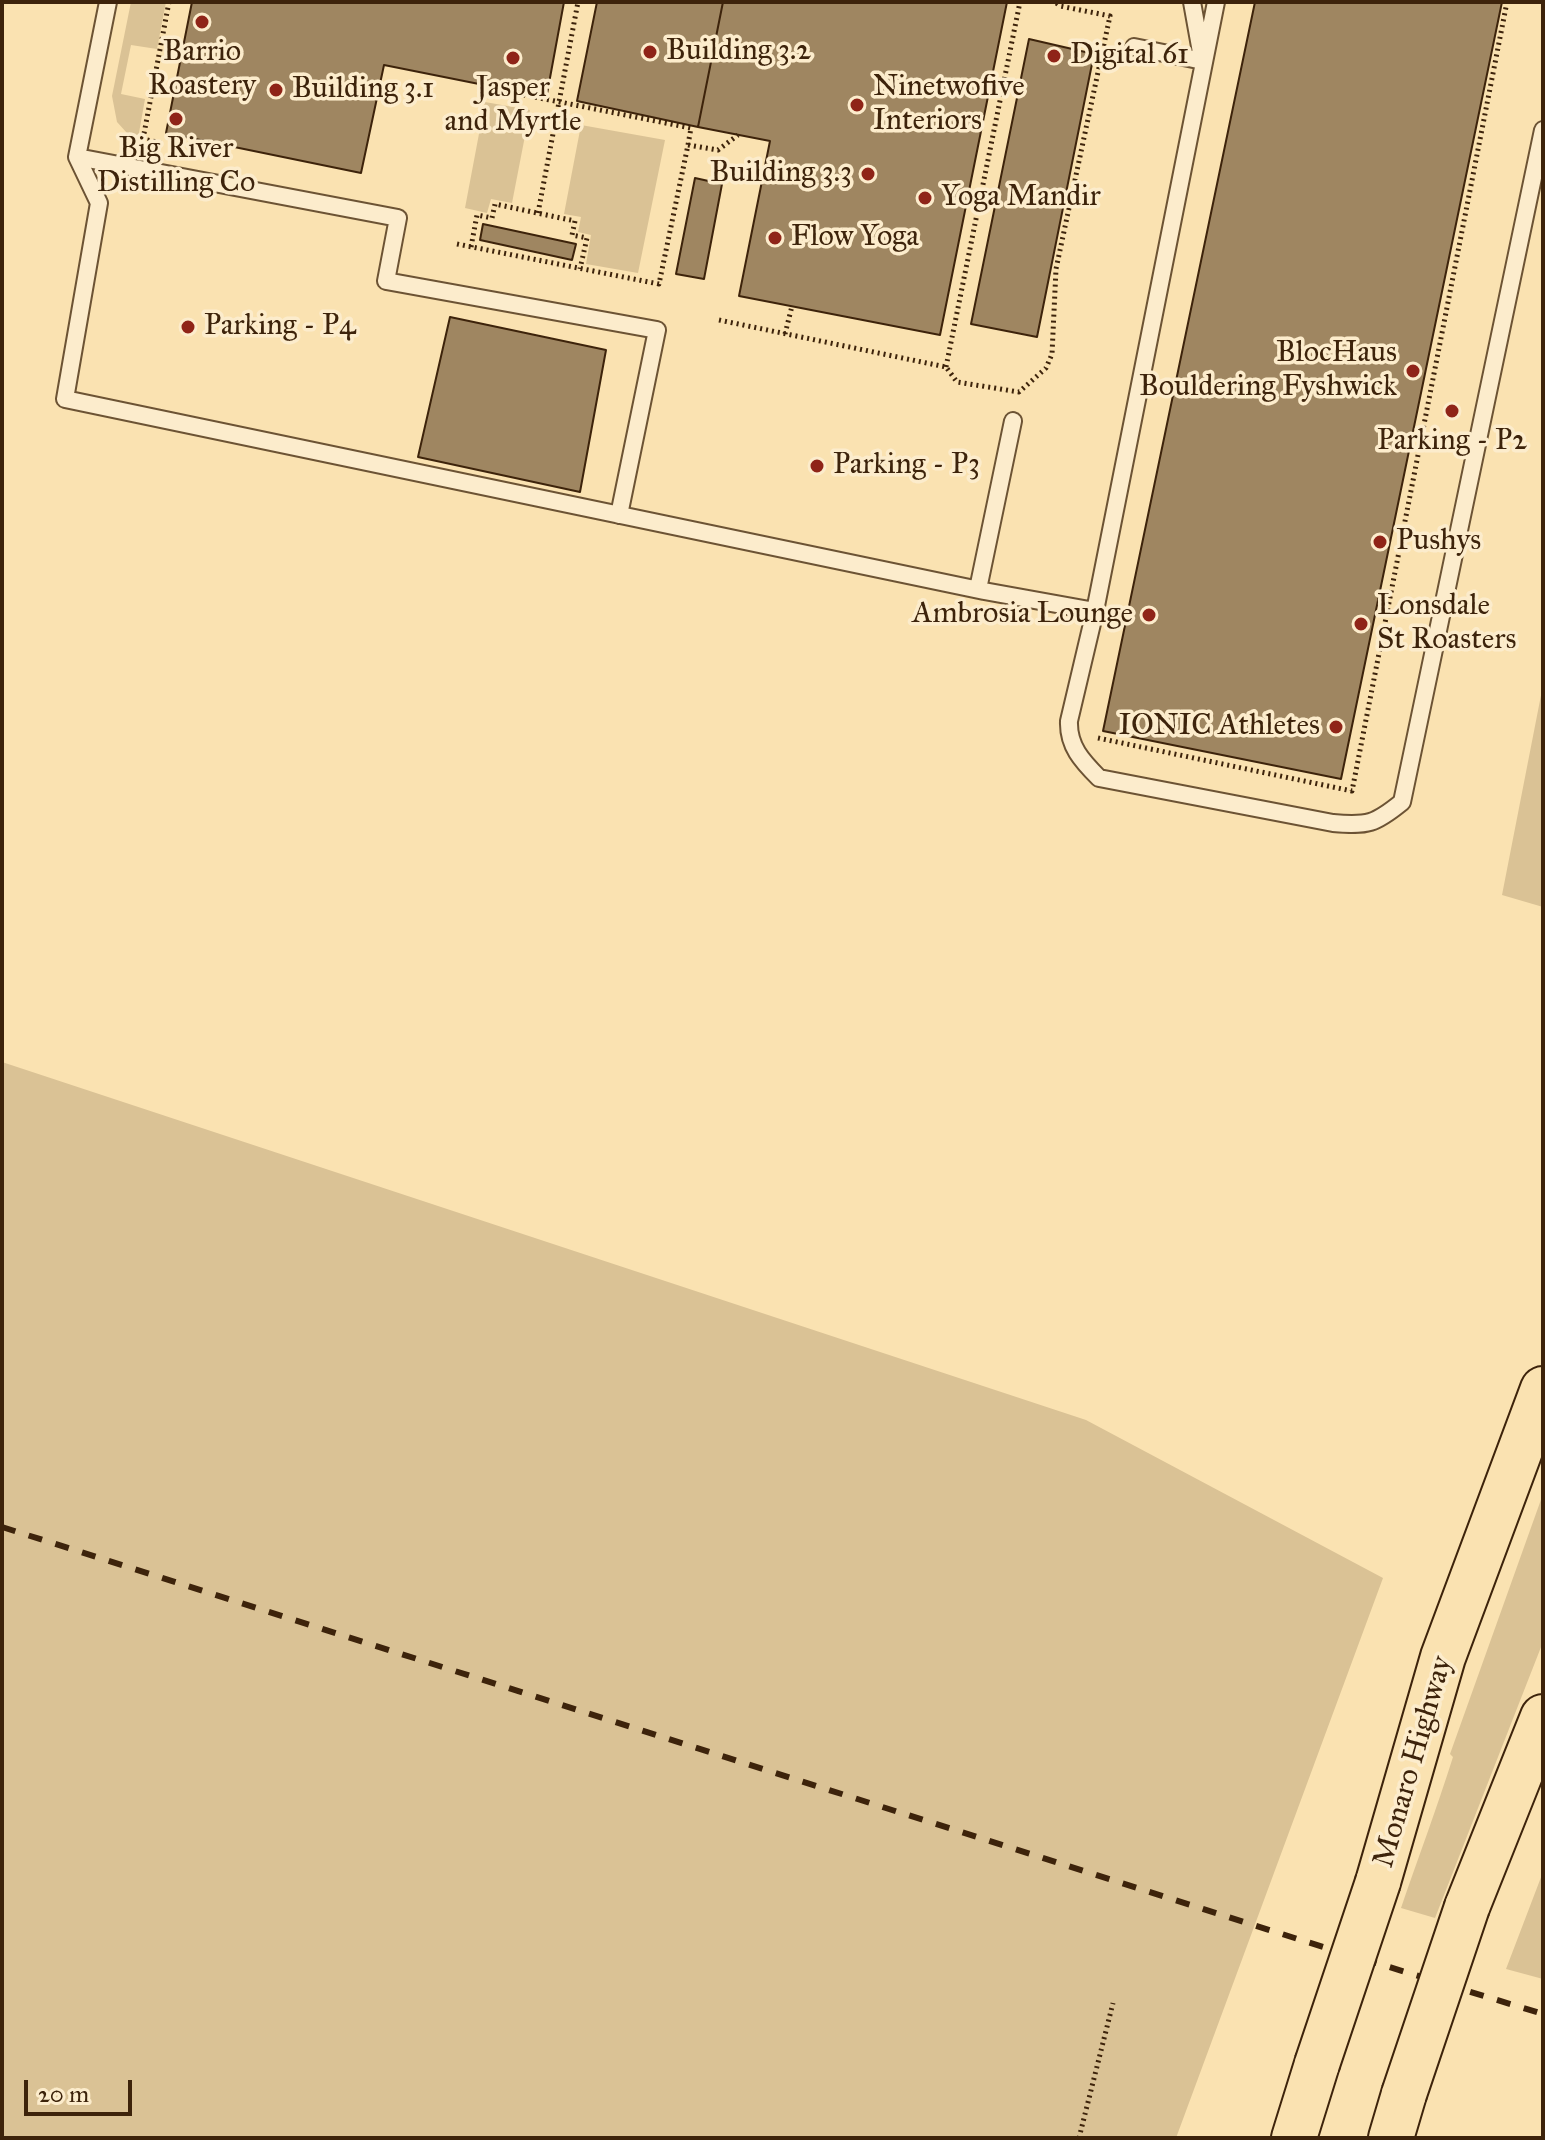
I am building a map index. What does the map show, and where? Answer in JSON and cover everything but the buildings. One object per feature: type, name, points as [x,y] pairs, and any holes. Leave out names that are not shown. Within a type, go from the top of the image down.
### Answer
[{"type":"highway","name":"Monaro Highway","points":[[1294,2138],[1378,1882],[1443,1657],[1543,1389]]},
{"type":"highway","points":[[1391,2138],[1467,1907],[1543,1717]]},
{"type":"highway","points":[[1467,1907],[1532,1823],[1543,1797]]},
{"type":"lane","points":[[108,2],[77,157],[99,203],[65,399],[1095,611]]},
{"type":"lane","points":[[1192,2],[1203,61]]},
{"type":"lane","points":[[1216,2],[1095,611],[1069,721],[1074,748],[1099,778],[1357,825],[1379,820],[1402,802],[1543,130]]},
{"type":"lane","points":[[1134,47],[1203,61]]},
{"type":"lane","points":[[77,157],[398,218],[386,281],[657,330],[619,515]]},
{"type":"lane","points":[[978,589],[1013,421]]},
{"type":"path","points":[[169,2],[143,139],[174,146]]},
{"type":"path","points":[[538,213],[578,2]]},
{"type":"path","points":[[946,367],[1020,2]]},
{"type":"path","points":[[719,320],[946,367],[957,382],[1019,392],[1046,368],[1052,354],[1056,269],[1110,16],[1060,6],[1055,2]]},
{"type":"path","points":[[1088,736],[1352,791],[1507,2]]},
{"type":"path","points":[[457,244],[659,284],[688,145],[691,128],[489,88]]},
{"type":"path","points":[[688,145],[718,150],[738,135]]},
{"type":"path","points":[[471,247],[477,215],[492,218],[495,204],[575,221],[572,235],[587,238],[580,269]]},
{"type":"path","points":[[785,334],[792,306]]},
{"type":"path","points":[[1079,2138],[1113,2003]]},
{"type":"shaded area","points":[[131,2],[166,2],[157,49],[131,45],[121,94],[145,99],[137,144],[117,122],[112,96]]},
{"type":"shaded area","points":[[485,102],[530,110],[512,203],[491,199],[487,213],[465,208]]},
{"type":"shaded area","points":[[581,125],[665,140],[638,273],[586,264],[591,235],[578,232],[581,217],[564,214]]},
{"type":"shaded area","points":[[1543,685],[1543,907],[1502,895]]},
{"type":"shaded area","points":[[2,1062],[1086,1420],[1383,1578],[1176,2138],[2,2138]]},
{"type":"shaded area","points":[[1543,1494],[1543,1642],[1435,1918],[1401,1908],[1453,1757],[1450,1754]]},
{"type":"shaded area","points":[[1543,1872],[1543,1979],[1506,1969]]},
{"type":"railway","points":[[2,1527],[1304,1941],[1543,2014]]},
{"type":"place","name":"Barrio Roastery","points":[[202,22]]},
{"type":"place","name":"Building 3.2","points":[[650,52]]},
{"type":"place","name":"Digital 61","points":[[1054,56]]},
{"type":"place","name":"Jasper and Myrtle","points":[[513,58]]},
{"type":"place","name":"Building 3.1","points":[[276,90]]},
{"type":"place","name":"Ninetwofive Interiors","points":[[857,105]]},
{"type":"place","name":"Big River Distilling Co","points":[[176,119]]},
{"type":"place","name":"Building 3.3","points":[[868,174]]},
{"type":"place","name":"Yoga Mandir","points":[[925,198]]},
{"type":"place","name":"Flow Yoga","points":[[775,238]]},
{"type":"place","name":"Parking - P4","points":[[188,327]]},
{"type":"place","name":"BlocHaus Bouldering Fyshwick","points":[[1413,371]]},
{"type":"place","name":"Parking - P2","points":[[1452,411]]},
{"type":"place","name":"Parking - P3","points":[[817,466]]},
{"type":"place","name":"Pushys","points":[[1380,542]]},
{"type":"place","name":"Ambrosia Lounge","points":[[1149,615]]},
{"type":"place","name":"Lonsdale St Roasters","points":[[1361,624]]},
{"type":"place","name":"IONIC Athletes","points":[[1336,727]]}]
